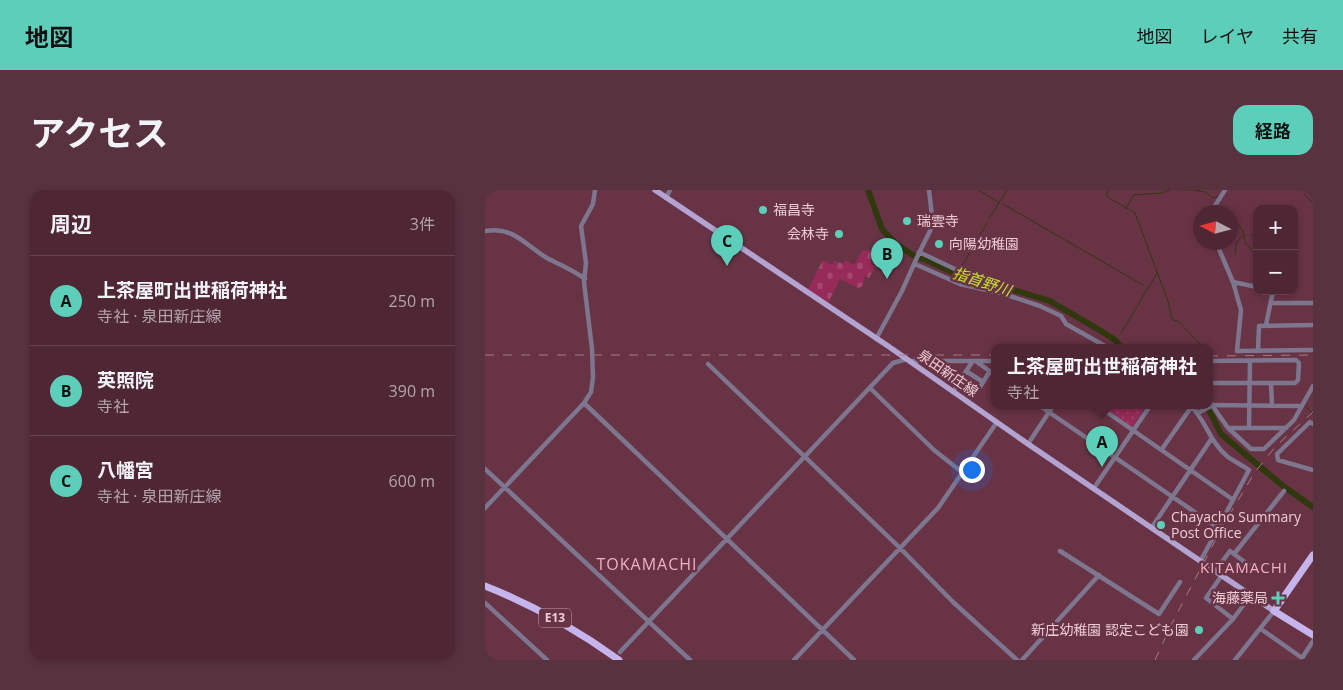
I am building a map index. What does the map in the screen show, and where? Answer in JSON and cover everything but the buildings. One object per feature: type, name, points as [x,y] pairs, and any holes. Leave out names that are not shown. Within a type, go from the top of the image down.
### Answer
[{"type":"highway","points":[[1313,555],[1274,611],[1313,635]]},
{"type":"highway","name":"E13","points":[[485,586],[555,618],[619,656]]},
{"type":"main road","name":"泉田新庄線","points":[[655,190],[908,360],[1274,611]]},
{"type":"street","points":[[485,508],[584,403],[591,392],[593,377],[592,349],[585,279],[586,263],[581,226],[593,204],[595,190]]},
{"type":"street","points":[[666,198],[670,190]]},
{"type":"street","points":[[876,339],[902,291],[934,223],[929,190]]},
{"type":"street","points":[[1215,205],[1225,190]]},
{"type":"street","points":[[485,231],[501,230],[512,233],[547,258],[585,279]]},
{"type":"street","points":[[1219,250],[1233,282],[1241,310],[1237,351],[1313,350]]},
{"type":"street","points":[[919,252],[961,272]]},
{"type":"street","points":[[915,264],[960,284],[1004,294],[1040,306],[1061,316],[1066,324],[1101,344]]},
{"type":"street","points":[[1233,282],[1253,286]]},
{"type":"street","points":[[1266,326],[1272,295]]},
{"type":"street","points":[[1271,303],[1313,303]]},
{"type":"street","points":[[1258,350],[1259,326],[1313,325]]},
{"type":"street","points":[[619,656],[649,621],[893,363],[908,360],[991,361]]},
{"type":"street","points":[[1213,361],[1296,360],[1299,363],[1298,380],[1295,383],[1213,382]]},
{"type":"street","points":[[966,371],[981,385],[990,371],[974,361]]},
{"type":"street","points":[[953,392],[974,361]]},
{"type":"street","points":[[1249,361],[1249,428]]},
{"type":"street","points":[[708,364],[900,548],[953,602],[1017,660]]},
{"type":"street","points":[[1271,383],[1271,405]]},
{"type":"street","points":[[1213,406],[1228,428],[1251,449],[1264,449],[1294,420],[1313,386]]},
{"type":"street","points":[[870,388],[934,450],[963,473]]},
{"type":"street","points":[[584,403],[854,660]]},
{"type":"street","points":[[1213,404],[1302,406]]},
{"type":"street","points":[[1044,409],[1218,528]]},
{"type":"street","points":[[1028,444],[1051,409]]},
{"type":"street","points":[[1104,409],[1232,499]]},
{"type":"street","points":[[1094,488],[1148,409]]},
{"type":"street","points":[[1162,449],[1190,409]]},
{"type":"street","points":[[1195,409],[1212,438],[1228,457],[1249,470],[1201,560]]},
{"type":"street","points":[[1198,413],[1204,409]]},
{"type":"street","points":[[795,660],[938,508],[997,422]]},
{"type":"street","points":[[1313,424],[1310,422],[1277,454],[1278,460],[1313,470]]},
{"type":"street","points":[[1228,428],[1286,428]]},
{"type":"street","points":[[1152,527],[1212,438]]},
{"type":"street","points":[[485,469],[690,660]]},
{"type":"street","points":[[1234,554],[1283,491]]},
{"type":"street","points":[[1060,551],[1159,614],[1180,582]]},
{"type":"street","points":[[1216,570],[1230,551],[1251,566]]},
{"type":"street","points":[[1023,660],[1099,575]]},
{"type":"street","points":[[1222,575],[1206,598],[1233,619]]},
{"type":"street","points":[[1194,660],[1233,619],[1251,595]]},
{"type":"street","points":[[485,603],[547,660]]},
{"type":"street","points":[[1235,660],[1274,611]]},
{"type":"street","points":[[1261,628],[1303,659],[1313,641]]},
{"type":"green space","points":[[870,250],[876,253],[870,263],[875,267],[869,278],[864,276],[863,286],[858,288],[840,279],[828,303],[808,289],[823,260],[832,265],[835,261],[843,264],[845,260],[854,265],[862,251]]},
{"type":"green space","points":[[1106,409],[1144,409],[1132,427]]},
{"type":"waterway","name":"指首野川","points":[[868,190],[882,229],[896,244],[916,257],[967,279],[1050,301],[1106,334],[1118,344]]},
{"type":"waterway","points":[[979,190],[998,202]]},
{"type":"waterway","points":[[989,219],[1007,190]]},
{"type":"waterway","points":[[1109,190],[1106,196],[1135,213],[1168,301],[1172,319],[1179,322],[1200,344]]},
{"type":"waterway","points":[[1126,208],[1134,195],[1161,193],[1170,190]]},
{"type":"waterway","points":[[1182,190],[1191,190]]},
{"type":"waterway","points":[[1193,190],[1205,192],[1213,198],[1219,196]]},
{"type":"waterway","points":[[1304,194],[1313,203]]},
{"type":"waterway","points":[[1003,204],[1143,285]]},
{"type":"waterway","points":[[960,269],[987,223]]},
{"type":"waterway","points":[[1238,225],[1243,231],[1245,243],[1253,251]]},
{"type":"waterway","points":[[1235,254],[1237,242],[1244,235]]},
{"type":"waterway","points":[[1121,333],[1157,273]]},
{"type":"waterway","points":[[1305,406],[1313,414]]},
{"type":"waterway","name":"指首野川","points":[[1208,409],[1221,434],[1283,486],[1313,507]]},
{"type":"railway","points":[[485,355],[991,355]]},
{"type":"railway","points":[[1213,356],[1313,355]]},
{"type":"railway","points":[[1155,660],[1171,625],[1225,522],[1255,472],[1276,446],[1313,412]]},
{"type":"place","name":"福昌寺","points":[[763,210]]},
{"type":"place","name":"瑞雲寺","points":[[907,221]]},
{"type":"place","name":"会林寺","points":[[839,234]]},
{"type":"place","name":"向陽幼稚園","points":[[939,244]]},
{"type":"place","name":"八幡宮","points":[[727,266]]},
{"type":"place","name":"英照院","points":[[887,279]]},
{"type":"place","name":"上茶屋町出世稲荷神社","points":[[1102,467]]},
{"type":"place","name":"Chayacho Summary Post Office","points":[[1161,525]]},
{"type":"place","name":"海藤薬局","points":[[1278,598]]},
{"type":"place","name":"新庄幼稚園 認定こども園","points":[[1199,630]]},
{"type":"district","name":"TOKAMACHI","points":[[647,564]]},
{"type":"district","name":"KITAMACHI","points":[[1244,568]]}]
